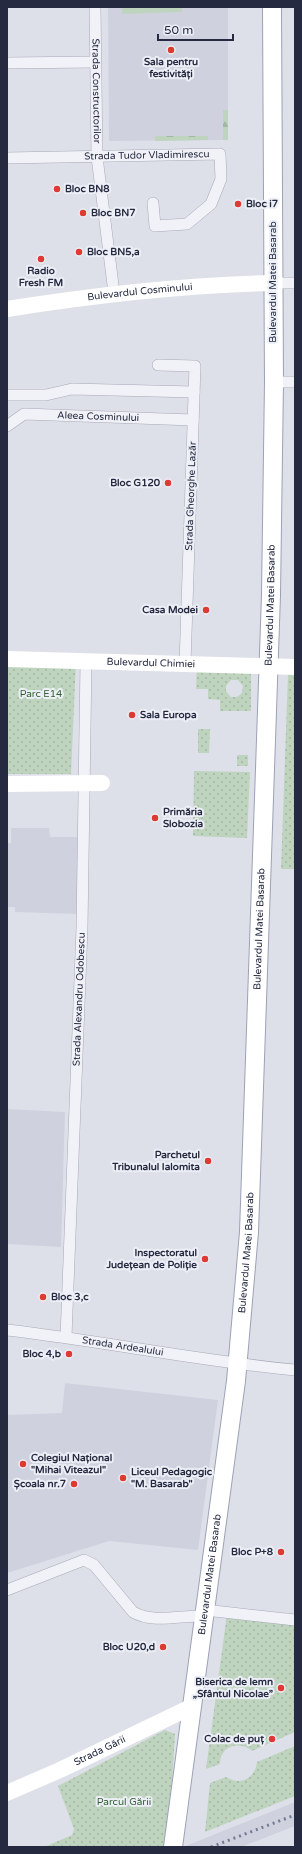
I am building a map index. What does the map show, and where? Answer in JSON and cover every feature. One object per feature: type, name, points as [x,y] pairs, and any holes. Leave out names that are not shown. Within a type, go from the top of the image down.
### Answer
[{"type":"main road","name":"Bulevardul Matei Basarab","points":[[173,1847],[238,1364],[251,1201],[269,666],[274,382],[272,7]]},
{"type":"street","name":"Strada Constructorilor","points":[[95,7],[97,157],[114,294]]},
{"type":"street","points":[[7,63],[95,62]]},
{"type":"street","name":"Strada Tudor Vladimirescu","points":[[7,158],[220,154],[221,179],[211,204],[187,224],[155,226],[153,203]]},
{"type":"street","points":[[273,283],[295,283]]},
{"type":"street","name":"Bulevardul Cosminului","points":[[7,309],[114,294],[170,288],[273,283]]},
{"type":"street","name":"Strada Gheorghe Lazăr","points":[[158,366],[195,366],[185,664]]},
{"type":"street","points":[[274,382],[295,382]]},
{"type":"street","points":[[7,395],[46,395],[72,389],[194,392]]},
{"type":"street","name":"Aleea Cosminului","points":[[7,426],[24,414],[193,420]]},
{"type":"street","name":"Bulevardul Chimiei","points":[[7,659],[295,667]]},
{"type":"street","name":"Strada Alexandru Odobescu","points":[[66,1337],[82,923],[86,662]]},
{"type":"street","points":[[7,784],[102,783]]},
{"type":"street","name":"Strada Ardealului","points":[[7,1330],[66,1337],[238,1364],[295,1370]]},
{"type":"street","points":[[7,1590],[84,1560],[94,1565],[133,1612],[138,1615],[153,1618],[205,1613],[295,1620]]},
{"type":"street","name":"Strada Gării","points":[[7,1793],[60,1770],[192,1707]]},
{"type":"shaded area","points":[[108,7],[228,7],[228,140],[109,141]]},
{"type":"shaded area","points":[[11,828],[49,828],[50,837],[79,837],[77,914],[15,912],[15,907],[7,907],[7,843],[11,843]]},
{"type":"shaded area","points":[[7,1109],[65,1112],[61,1247],[7,1244]]},
{"type":"shaded area","name":"Liceul Pedagogic \"M. Basarab\"","points":[[65,1383],[218,1400],[198,1550],[109,1541],[7,1573],[7,1415],[62,1413]]},
{"type":"shaded area","points":[[295,1802],[295,1826],[241,1847],[183,1847]]},
{"type":"green space","points":[[122,7],[182,7],[182,12],[122,14]]},
{"type":"green space","points":[[223,110],[228,110],[228,140],[223,140]]},
{"type":"green space","points":[[155,136],[208,136],[208,140],[155,141]]},
{"type":"green space","name":"Parc E14","points":[[7,659],[76,661],[71,774],[7,774]]},
{"type":"green space","points":[[197,664],[251,666],[251,711],[220,711],[220,700],[208,699],[208,689],[196,689]],"holes":[[[231,680],[238,680],[243,686],[242,693],[237,697],[231,697],[226,691],[226,686]]]},
{"type":"green space","points":[[288,674],[295,675],[295,869],[281,869]]},
{"type":"green space","points":[[198,729],[210,729],[209,753],[198,753]]},
{"type":"green space","points":[[237,755],[248,755],[248,766],[237,766]]},
{"type":"green space","points":[[194,771],[250,772],[247,838],[193,836]]},
{"type":"green space","points":[[227,1614],[295,1620],[295,1732],[252,1751],[242,1746],[231,1747],[223,1753],[220,1764],[206,1769]]},
{"type":"green space","name":"Parcul Gării","points":[[165,1730],[175,1734],[168,1846],[44,1847],[72,1835],[74,1829],[58,1786]]},
{"type":"green space","points":[[295,1746],[295,1796],[205,1832],[210,1783],[226,1777],[236,1781],[246,1779],[253,1773],[257,1762]]},
{"type":"railway","points":[[211,1847],[295,1815]]},
{"type":"place","name":"Sala pentru festivități","points":[[171,50]]},
{"type":"place","name":"Bloc BN8","points":[[57,189]]},
{"type":"place","name":"Bloc i7","points":[[238,204]]},
{"type":"place","name":"Bloc BN7","points":[[83,213]]},
{"type":"place","name":"Bloc BN5,a","points":[[79,252]]},
{"type":"place","name":"Radio Fresh FM","points":[[41,259]]},
{"type":"place","name":"Bloc G120","points":[[168,483]]},
{"type":"place","name":"Casa Modei","points":[[206,610]]},
{"type":"place","name":"Sala Europa","points":[[132,715]]},
{"type":"place","name":"Primăria Slobozia","points":[[155,818]]},
{"type":"place","name":"Parchetul Tribunalul Ialomita","points":[[208,1161]]},
{"type":"place","name":"Inspectoratul Județean de Poliție","points":[[205,1259]]},
{"type":"place","name":"Bloc 3,c","points":[[43,1297]]},
{"type":"place","name":"Bloc 4,b","points":[[69,1354]]},
{"type":"place","name":"Colegiul Național \"Mihai Viteazul\"","points":[[23,1464]]},
{"type":"place","name":"Liceul Pedagogic \"M. Basarab\"","points":[[123,1478]]},
{"type":"place","name":"Școala nr.7","points":[[74,1484]]},
{"type":"place","name":"Bloc P+8","points":[[281,1552]]},
{"type":"place","name":"Bloc U20,d","points":[[163,1647]]},
{"type":"place","name":"Biserica de lemn „Sfântul Nicolae”","points":[[281,1688]]},
{"type":"place","name":"Colac de puț","points":[[272,1739]]}]
